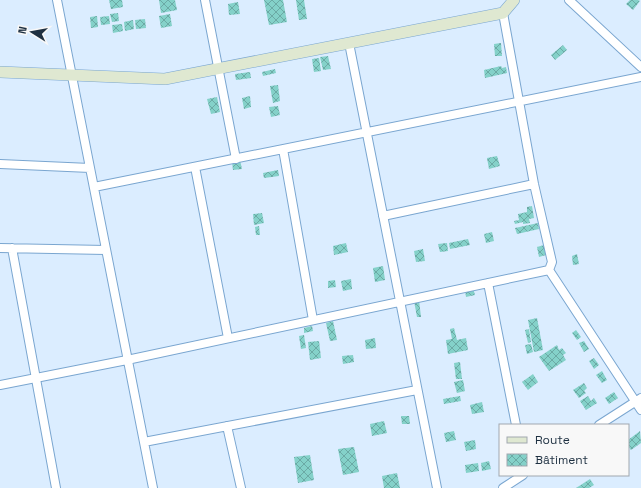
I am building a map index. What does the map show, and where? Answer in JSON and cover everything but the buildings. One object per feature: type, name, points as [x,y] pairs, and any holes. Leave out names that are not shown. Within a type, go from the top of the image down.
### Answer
[{"type":"street","points":[[58,0],[152,488]]},
{"type":"street","points":[[205,0],[236,159]]},
{"type":"street","points":[[0,72],[166,79],[504,13],[514,0]]},
{"type":"street","points":[[569,0],[641,67]]},
{"type":"street","points":[[504,13],[534,184],[552,262],[549,270]]},
{"type":"street","points":[[349,43],[437,488]]},
{"type":"street","points":[[94,187],[641,77]]},
{"type":"street","points":[[283,149],[313,320]]},
{"type":"street","points":[[0,164],[90,168]]},
{"type":"street","points":[[195,167],[228,338]]},
{"type":"street","points":[[383,216],[534,184]]},
{"type":"street","points":[[0,248],[106,250]]},
{"type":"street","points":[[12,248],[56,488]]},
{"type":"street","points":[[0,385],[128,360],[549,270]]},
{"type":"street","points":[[549,270],[638,400],[641,410]]},
{"type":"street","points":[[488,283],[516,424]]},
{"type":"street","points":[[144,442],[418,390]]},
{"type":"street","points":[[601,424],[638,400]]},
{"type":"street","points":[[227,426],[242,488]]},
{"type":"street","points":[[503,488],[521,476]]}]
